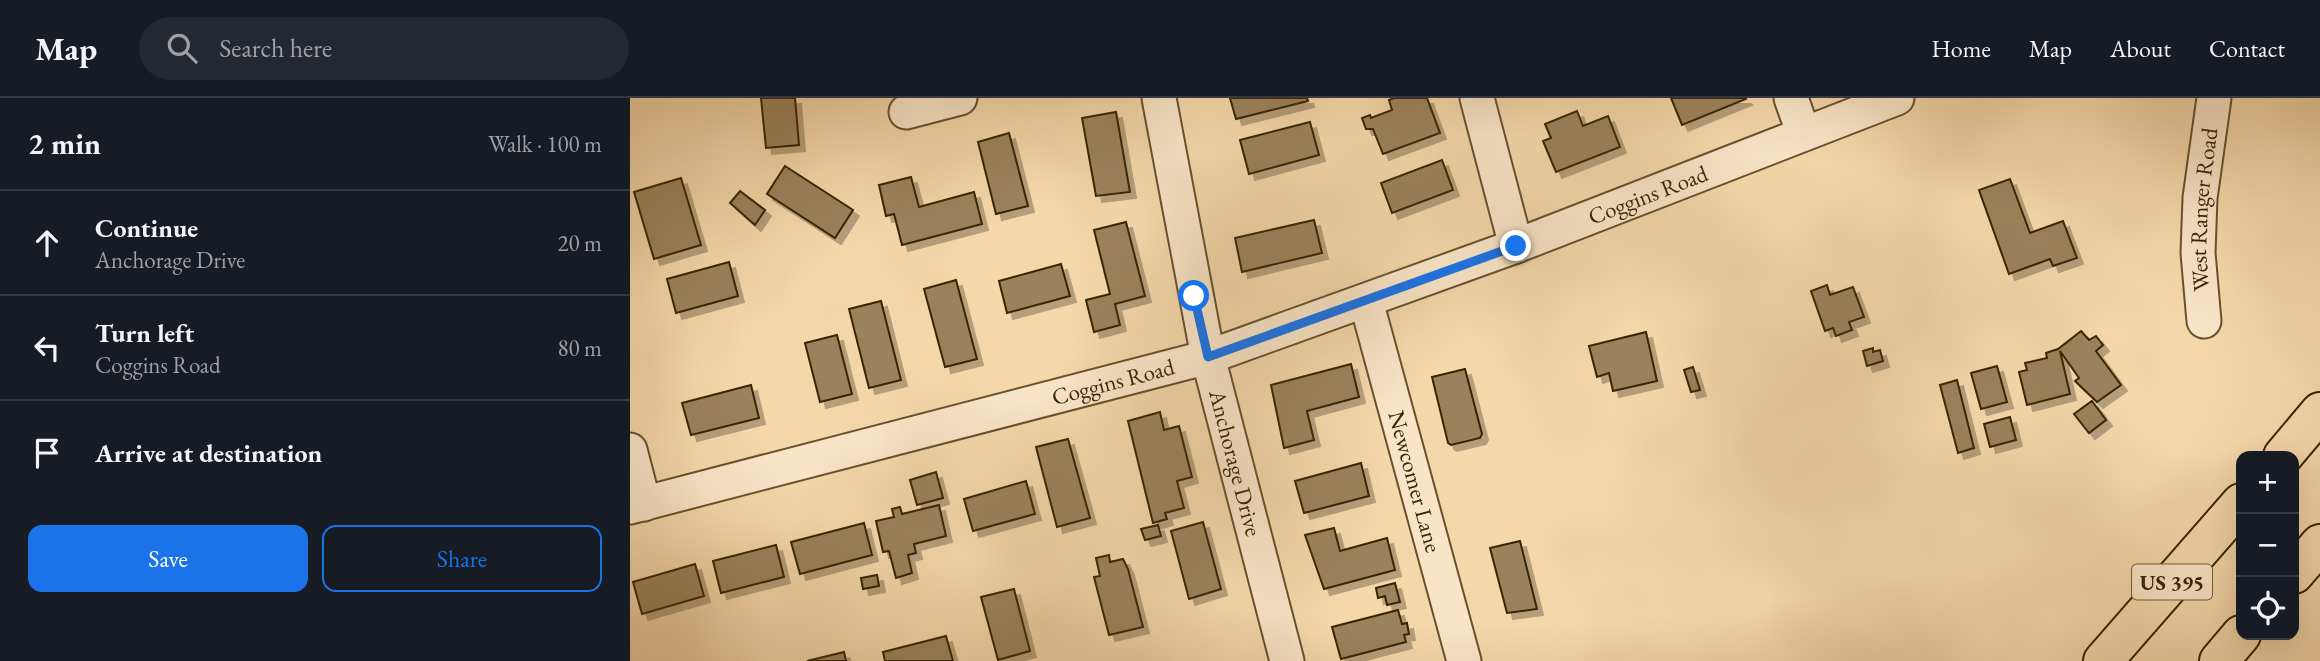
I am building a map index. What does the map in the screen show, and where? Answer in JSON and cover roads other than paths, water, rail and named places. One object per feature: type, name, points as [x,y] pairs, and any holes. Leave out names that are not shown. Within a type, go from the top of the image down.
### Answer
[{"type":"highway","points":[[2287,451],[2320,412]]},
{"type":"highway","name":"US 395","points":[[2103,661],[2236,509]]},
{"type":"highway","points":[[2299,568],[2320,544]]},
{"type":"highway","points":[[2218,661],[2237,640]]},
{"type":"street","points":[[906,112],[960,98]]},
{"type":"street","name":"Anchorage Drive","points":[[1159,98],[1208,357],[1277,659]]},
{"type":"street","points":[[1477,98],[1516,246]]},
{"type":"street","points":[[1791,98],[1803,132]]},
{"type":"street","name":"Coggins Road","points":[[637,505],[1208,357],[1516,246],[1803,132],[1897,98]]},
{"type":"street","name":"West Ranger Road","points":[[2204,321],[2198,253],[2200,198],[2214,98]]},
{"type":"street","name":"Newcomer Lane","points":[[1366,301],[1464,661]]},
{"type":"street","points":[[630,450],[637,505]]}]
